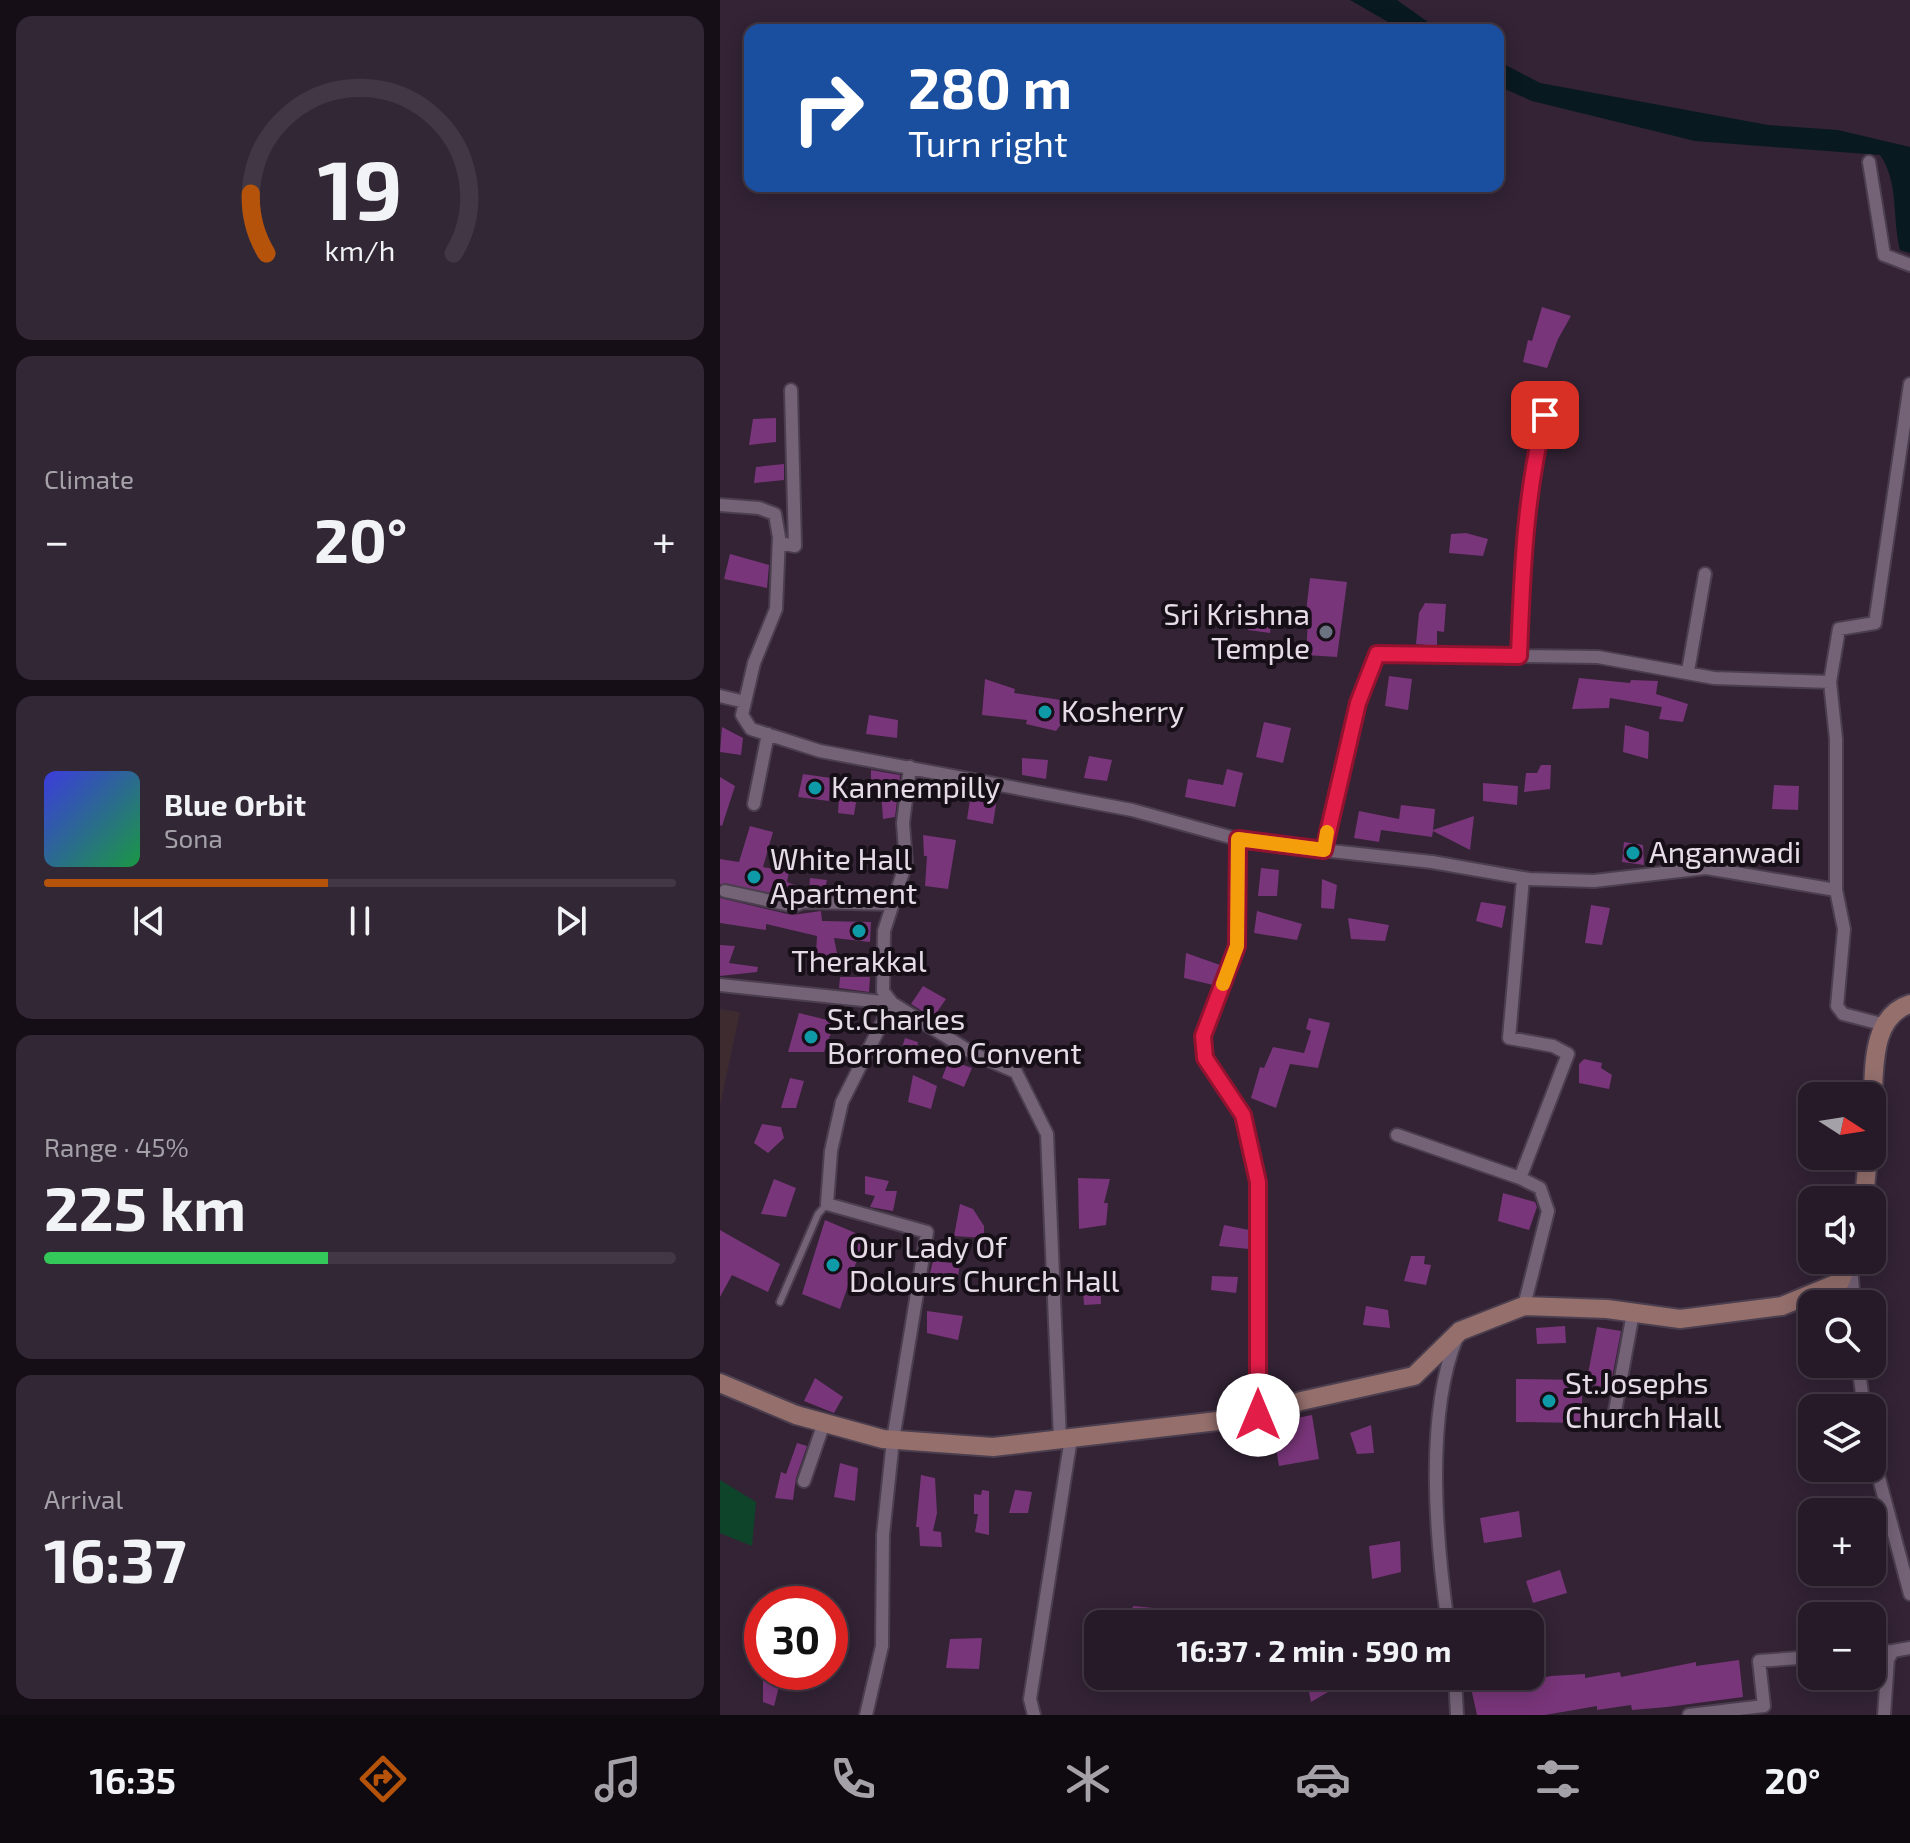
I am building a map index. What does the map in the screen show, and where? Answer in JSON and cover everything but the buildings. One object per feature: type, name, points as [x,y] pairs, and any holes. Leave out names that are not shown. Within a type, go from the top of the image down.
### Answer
[{"type":"main road","points":[[1874,1082],[1878,1037],[1896,1009],[1910,1004]]},
{"type":"main road","points":[[720,1383],[796,1415],[893,1440],[993,1447],[1258,1415],[1301,1401],[1414,1376],[1460,1331],[1524,1306],[1680,1319],[1782,1306],[1840,1282],[1844,1274]]},
{"type":"street","points":[[1869,162],[1884,255],[1910,265]]},
{"type":"street","points":[[1885,1025],[1843,1014],[1837,1006],[1844,929],[1836,890],[1836,739],[1830,682],[1839,629],[1875,623],[1910,384]]},
{"type":"street","points":[[1519,656],[1522,565],[1537,445],[1557,389]]},
{"type":"street","points":[[779,543],[795,546],[791,390]]},
{"type":"street","points":[[720,505],[759,508],[775,514],[779,543],[776,609],[754,663],[742,715],[751,729],[820,751],[1132,810],[1238,839],[1432,862],[1523,878],[1594,881],[1706,868],[1836,890]]},
{"type":"street","points":[[1688,671],[1705,574]]},
{"type":"street","points":[[1324,850],[1358,703],[1377,654],[1598,657],[1714,678],[1830,682]]},
{"type":"street","points":[[720,696],[745,702]]},
{"type":"street","points":[[754,804],[768,734]]},
{"type":"street","points":[[910,767],[903,823],[906,863],[884,931],[883,991],[892,1003],[974,1054],[1016,1072],[1047,1134],[1066,1439],[1030,1699],[1034,1715]]},
{"type":"street","points":[[745,778],[759,779]]},
{"type":"street","points":[[1238,839],[1237,946],[1203,1036],[1205,1058],[1243,1115],[1258,1182],[1258,1415]]},
{"type":"street","points":[[1520,1178],[1568,1054],[1553,1046],[1509,1038],[1523,878]]},
{"type":"street","points":[[725,891],[794,906],[803,902],[893,904]]},
{"type":"street","points":[[720,985],[892,1003]]},
{"type":"street","points":[[866,1715],[882,1646],[883,1535],[893,1440],[927,1232],[827,1204],[831,1151],[842,1102],[892,1003]]},
{"type":"street","points":[[1397,1135],[1520,1178],[1540,1188],[1548,1211],[1524,1306]]},
{"type":"street","points":[[1615,1411],[1633,1313]]},
{"type":"street","points":[[1446,1610],[1439,1561],[1439,1409],[1449,1358],[1460,1331]]},
{"type":"street","points":[[804,1481],[824,1423]]},
{"type":"street","points":[[1880,1482],[1910,1594]]},
{"type":"street","points":[[1886,1652],[1910,1648]]},
{"type":"street","points":[[1884,1715],[1886,1674],[1893,1651]]},
{"type":"street","points":[[1689,1715],[1764,1706],[1759,1661],[1798,1658]]},
{"type":"street","points":[[1456,1690],[1457,1715]]},
{"type":"lane","points":[[780,1302],[818,1214],[827,1204]]},
{"type":"shaded area","points":[[1350,0],[1397,0],[1431,24],[1392,24]]},
{"type":"shaded area","points":[[1504,64],[1540,83],[1768,125],[1838,130],[1910,147],[1910,253],[1900,250],[1893,188],[1880,155],[1695,141],[1532,101],[1504,89]]},
{"type":"shaded area","points":[[720,1009],[740,1012],[720,1106]]},
{"type":"green space","points":[[720,1480],[756,1502],[752,1546],[720,1533]]},
{"type":"slow traffic","points":[[1223,984],[1237,946],[1240,898],[1238,839],[1324,850],[1327,832]]},
{"type":"place","name":"Sri Krishna Temple","points":[[1326,632]]},
{"type":"place","name":"Kosherry","points":[[1045,712]]},
{"type":"place","name":"Kannempilly","points":[[815,788]]},
{"type":"place","name":"Anganwadi","points":[[1633,853]]},
{"type":"place","name":"White Hall Apartment","points":[[754,877]]},
{"type":"place","name":"Therakkal","points":[[859,931]]},
{"type":"place","name":"St.Charles Borromeo Convent","points":[[811,1037]]},
{"type":"place","name":"Our Lady Of Dolours Church Hall","points":[[833,1265]]},
{"type":"place","name":"St.Josephs Church Hall","points":[[1549,1401]]},
{"type":"route","points":[[1258,1415],[1258,1182],[1243,1115],[1205,1058],[1203,1036],[1237,946],[1240,898],[1238,839],[1324,850],[1336,786],[1358,703],[1377,654],[1519,656],[1522,565],[1537,445],[1545,415]]}]
